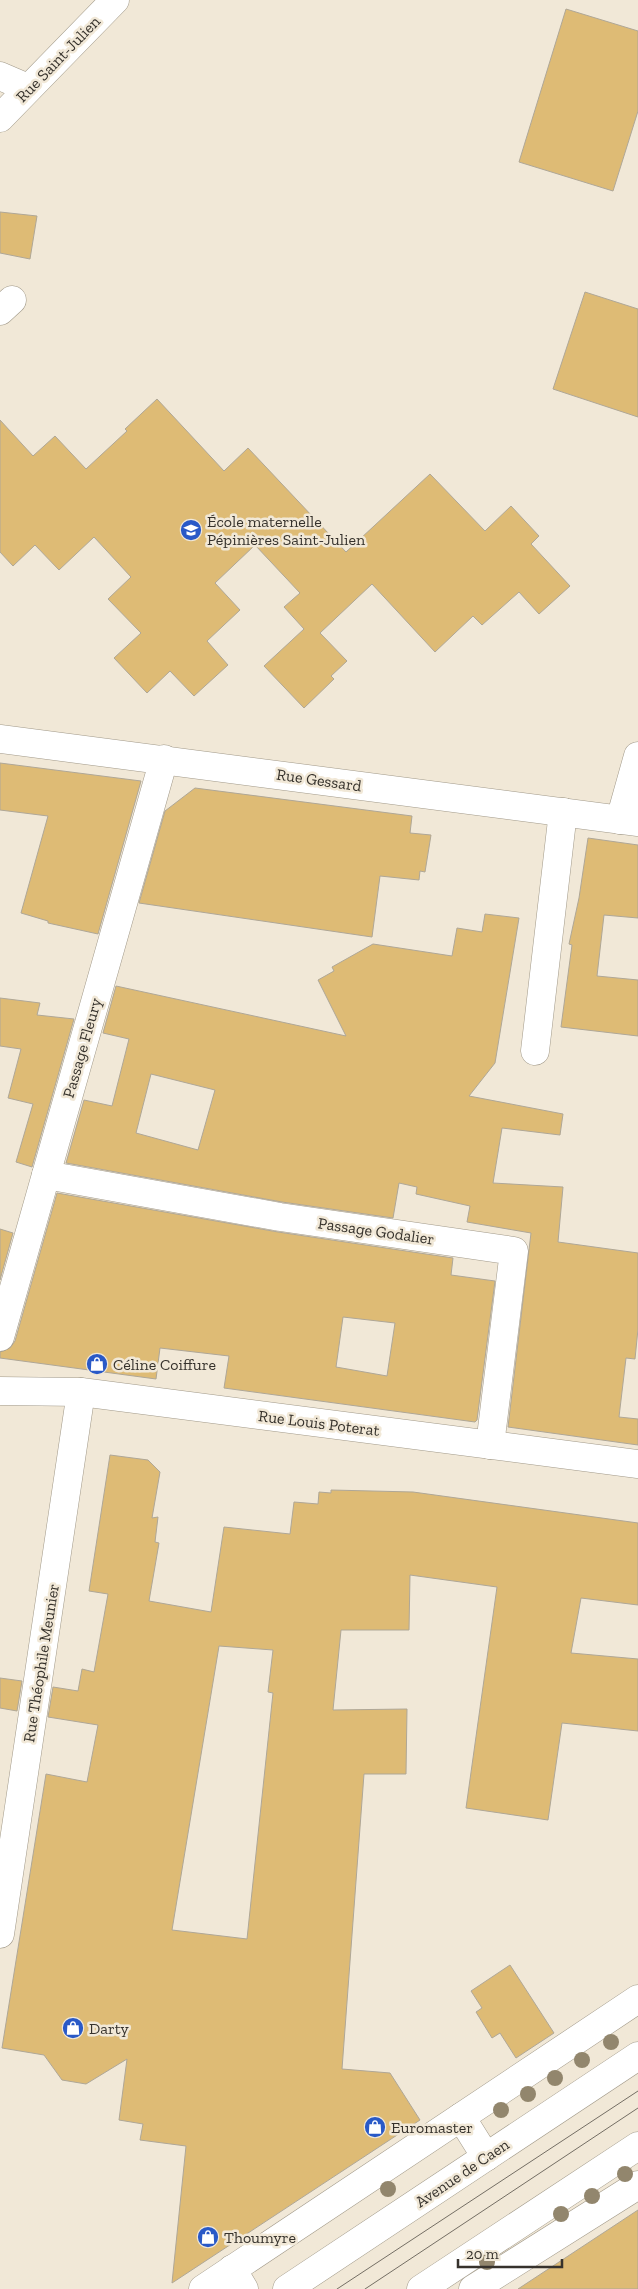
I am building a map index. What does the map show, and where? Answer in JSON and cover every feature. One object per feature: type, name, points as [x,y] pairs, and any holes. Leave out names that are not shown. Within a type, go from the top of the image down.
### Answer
[{"type":"street","name":"Rue Saint-Julien","points":[[0,118],[115,0]]},
{"type":"street","points":[[0,76],[28,88]]},
{"type":"street","name":"Rue Gessard","points":[[0,739],[629,821]]},
{"type":"street","points":[[629,821],[638,756]]},
{"type":"street","name":"Passage Fleury","points":[[0,1337],[164,760]]},
{"type":"street","points":[[535,1051],[563,812]]},
{"type":"street","name":"Passage Godalier","points":[[46,1175],[280,1217],[514,1251],[490,1445]]},
{"type":"street","name":"Rue Louis Poterat","points":[[0,1390],[82,1392],[638,1464]]},
{"type":"street","name":"Rue Théophile Meunier","points":[[0,1934],[82,1392]]},
{"type":"street","points":[[203,2289],[238,2279],[461,2118],[638,1999]]},
{"type":"street","name":"Avenue de Caen","points":[[287,2289],[638,2056]]},
{"type":"street","points":[[461,2118],[486,2157]]},
{"type":"street","points":[[421,2289],[638,2146]]},
{"type":"street","points":[[473,2289],[638,2185]]},
{"type":"street","points":[[504,2234],[520,2260]]},
{"type":"building","points":[[566,9],[638,31],[638,111],[613,191],[519,162]]},
{"type":"building","points":[[0,212],[37,216],[30,259],[0,253]]},
{"type":"building","points":[[585,292],[638,309],[638,417],[553,389]]},
{"type":"building","points":[[157,399],[224,471],[248,448],[346,552],[430,474],[485,531],[511,506],[539,536],[531,544],[570,586],[539,614],[519,592],[482,625],[473,616],[435,652],[372,584],[320,633],[347,661],[331,676],[334,679],[304,708],[264,666],[304,629],[284,607],[300,593],[255,545],[215,583],[240,610],[207,641],[228,665],[194,696],[170,671],[147,693],[114,658],[141,633],[108,599],[131,577],[94,537],[59,570],[35,545],[13,566],[0,552],[0,420],[33,456],[55,436],[86,469],[127,431],[125,429]]},
{"type":"building","points":[[0,763],[141,781],[98,934],[48,923],[48,921],[21,913],[48,816],[0,810]]},
{"type":"building","points":[[195,788],[412,816],[410,833],[431,835],[425,872],[420,871],[419,880],[380,876],[372,937],[139,903],[165,811]]},
{"type":"building","points":[[588,838],[638,845],[638,918],[604,915],[597,976],[638,980],[638,1036],[561,1027],[572,945],[569,944],[579,898]]},
{"type":"building","points":[[485,914],[519,918],[495,1063],[469,1096],[563,1114],[560,1135],[502,1128],[493,1183],[563,1187],[558,1242],[638,1253],[638,1329],[635,1359],[626,1358],[619,1417],[638,1419],[638,1445],[508,1427],[531,1233],[467,1222],[470,1206],[416,1194],[417,1187],[399,1183],[393,1218],[282,1202],[66,1163],[84,1100],[112,1106],[129,1039],[103,1033],[116,986],[346,1036],[318,980],[334,971],[332,967],[373,944],[452,956],[457,928],[482,932]],"holes":[[[151,1074],[215,1090],[198,1150],[136,1133]]]},
{"type":"building","points":[[0,998],[40,1003],[37,1015],[74,1019],[32,1167],[16,1162],[33,1104],[8,1098],[21,1049],[0,1046]]},
{"type":"building","points":[[57,1193],[278,1232],[453,1258],[451,1275],[495,1281],[477,1420],[475,1422],[224,1388],[229,1356],[160,1348],[156,1379],[0,1358],[0,1352],[10,1348],[15,1341]],"holes":[[[343,1317],[395,1323],[387,1376],[336,1367]]]},
{"type":"building","points":[[0,1229],[13,1233],[0,1280]]},
{"type":"building","points":[[110,1455],[148,1460],[160,1472],[152,1518],[158,1517],[155,1542],[159,1543],[149,1601],[211,1612],[224,1527],[290,1534],[294,1502],[318,1504],[319,1492],[331,1493],[331,1490],[413,1492],[638,1523],[638,1605],[581,1598],[571,1653],[638,1659],[638,1731],[562,1723],[548,1820],[466,1808],[497,1587],[410,1575],[409,1630],[341,1630],[333,1710],[407,1709],[406,1774],[364,1774],[342,2069],[390,2073],[420,2120],[172,2283],[186,2146],[140,2140],[143,2124],[119,2120],[127,2059],[86,2084],[62,2080],[44,2055],[2,2048],[46,1774],[87,1782],[98,1725],[48,1717],[53,1687],[78,1691],[82,1669],[94,1672],[108,1594],[89,1591]],"holes":[[[219,1646],[273,1650],[268,1692],[273,1693],[247,1939],[172,1930]]]},
{"type":"building","points":[[0,1678],[22,1681],[17,1711],[0,1708]]},
{"type":"building","points":[[510,1965],[554,2033],[516,2058],[500,2033],[492,2038],[476,2012],[482,2008],[471,1991]]},
{"type":"building","points":[[638,2210],[638,2289],[518,2289]]},
{"type":"tram line","points":[[337,2289],[638,2091]]},
{"type":"tram line","points":[[365,2289],[638,2108]]},
{"type":"place","name":"École maternelle Pépinières Saint-Julien","points":[[191,530]]},
{"type":"place","name":"Céline Coiffure","points":[[97,1364]]},
{"type":"place","name":"Darty","points":[[73,2028]]},
{"type":"place","name":"Euromaster","points":[[375,2127]]},
{"type":"place","name":"Thoumyre","points":[[208,2237]]}]
